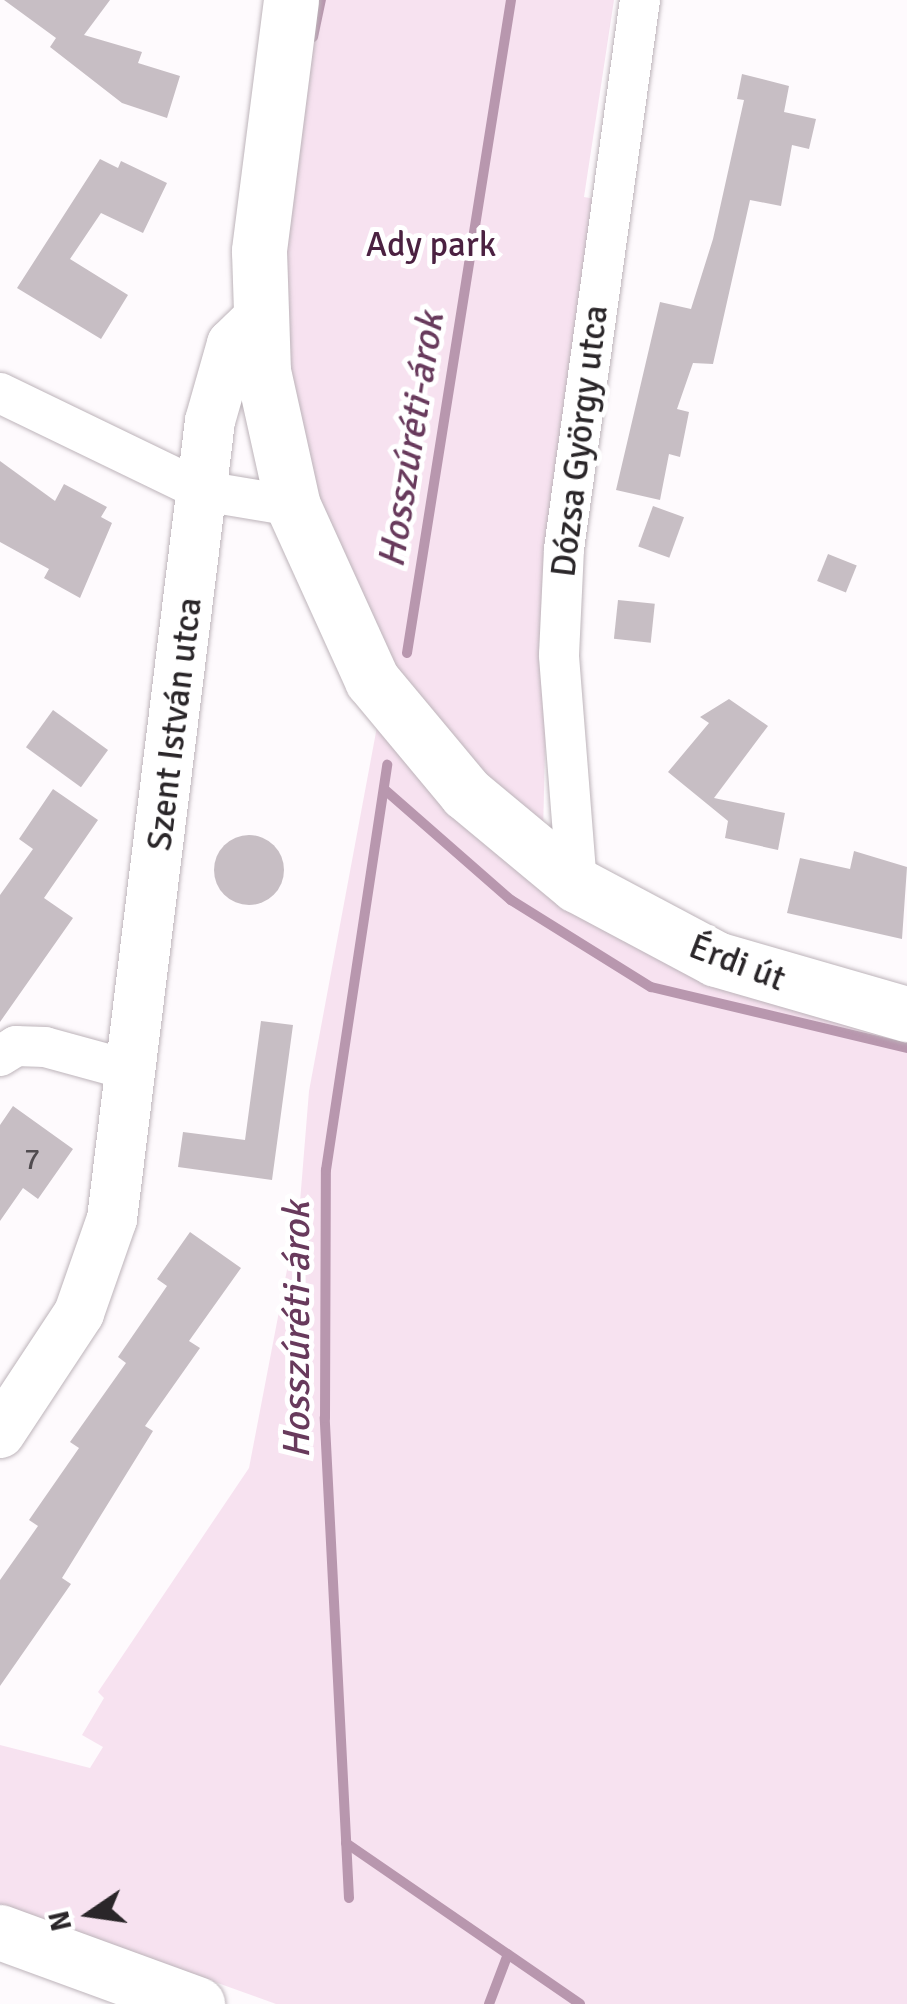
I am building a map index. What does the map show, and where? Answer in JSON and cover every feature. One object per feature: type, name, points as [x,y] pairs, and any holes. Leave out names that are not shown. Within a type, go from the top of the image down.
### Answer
[{"type":"main road","points":[[259,318],[272,124],[291,0]]},
{"type":"main road","name":"Érdi út","points":[[259,318],[267,390],[293,506],[372,680],[466,793],[577,884],[716,959],[907,1014]]},
{"type":"main road","points":[[0,1932],[196,2004]]},
{"type":"street","name":"Dózsa György utca","points":[[577,884],[559,655],[564,549],[640,0]]},
{"type":"street","name":"Szent István utca","points":[[0,1433],[80,1313],[100,1268],[133,1071],[210,421],[232,344],[259,318]]},
{"type":"street","points":[[0,393],[203,491],[293,506]]},
{"type":"street","points":[[0,1056],[16,1046],[45,1047],[133,1071]]},
{"type":"green space","name":"Ady park","points":[[321,0],[614,0],[584,197],[595,199],[550,550],[543,832],[511,807],[386,662],[309,495],[277,302],[308,49]]},
{"type":"green space","points":[[379,716],[483,834],[907,1030],[907,2004],[276,2004],[0,1905],[0,1745],[90,1768],[103,1747],[82,1735],[104,1698],[98,1692],[249,1468],[300,1202],[309,1091]]},
{"type":"building","points":[[4,0],[110,0],[84,35],[142,52],[138,63],[180,76],[167,118],[122,103],[50,47],[56,38]]},
{"type":"building","points":[[742,74],[789,86],[784,112],[816,119],[809,149],[792,145],[781,206],[750,200],[713,364],[693,363],[677,409],[689,412],[680,457],[669,454],[660,500],[616,490],[660,302],[691,309],[713,239],[744,100],[737,99]]},
{"type":"building","points":[[100,159],[118,168],[121,161],[167,183],[143,233],[101,213],[70,259],[128,295],[101,339],[17,288]]},
{"type":"building","points":[[0,461],[55,501],[64,484],[107,507],[101,517],[112,523],[80,598],[44,578],[49,569],[0,542]]},
{"type":"building","points":[[653,506],[684,517],[669,558],[638,546]]},
{"type":"building","points":[[828,554],[857,566],[846,593],[817,581]]},
{"type":"building","points":[[618,600],[655,604],[651,643],[614,639]]},
{"type":"building","points":[[729,699],[768,726],[714,798],[785,813],[778,850],[725,838],[728,821],[668,772],[709,723],[700,717]]},
{"type":"building","points":[[53,710],[108,750],[81,787],[26,747]]},
{"type":"building","points":[[53,789],[98,820],[44,898],[73,918],[0,1022],[0,895],[33,849],[19,839]]},
{"type":"building","points":[[249,835],[263,837],[274,845],[282,856],[282,884],[274,895],[263,903],[249,905],[235,903],[224,895],[216,884],[214,870],[216,856],[224,845],[235,837]]},
{"type":"building","points":[[854,851],[907,867],[902,939],[787,913],[800,858],[850,869]]},
{"type":"building","points":[[261,1021],[293,1025],[272,1180],[178,1167],[183,1132],[245,1140]]},
{"type":"building","points":[[13,1106],[73,1149],[38,1199],[23,1188],[0,1221],[0,1125]]},
{"type":"building","points":[[190,1232],[241,1268],[189,1341],[200,1348],[145,1426],[153,1431],[62,1578],[71,1584],[0,1686],[0,1580],[38,1526],[29,1520],[79,1448],[70,1442],[126,1363],[118,1357],[167,1286],[157,1279]]},
{"type":"waterway","points":[[313,37],[321,0]]},
{"type":"waterway","name":"Hosszúréti-árok","points":[[407,653],[511,0]]},
{"type":"waterway","name":"Hosszúréti-árok","points":[[349,1898],[325,1418],[326,1170],[387,765]]},
{"type":"waterway","points":[[384,789],[511,900],[651,987],[907,1048]]},
{"type":"waterway","points":[[346,1843],[580,2004]]},
{"type":"waterway","points":[[489,2004],[508,1954]]}]
